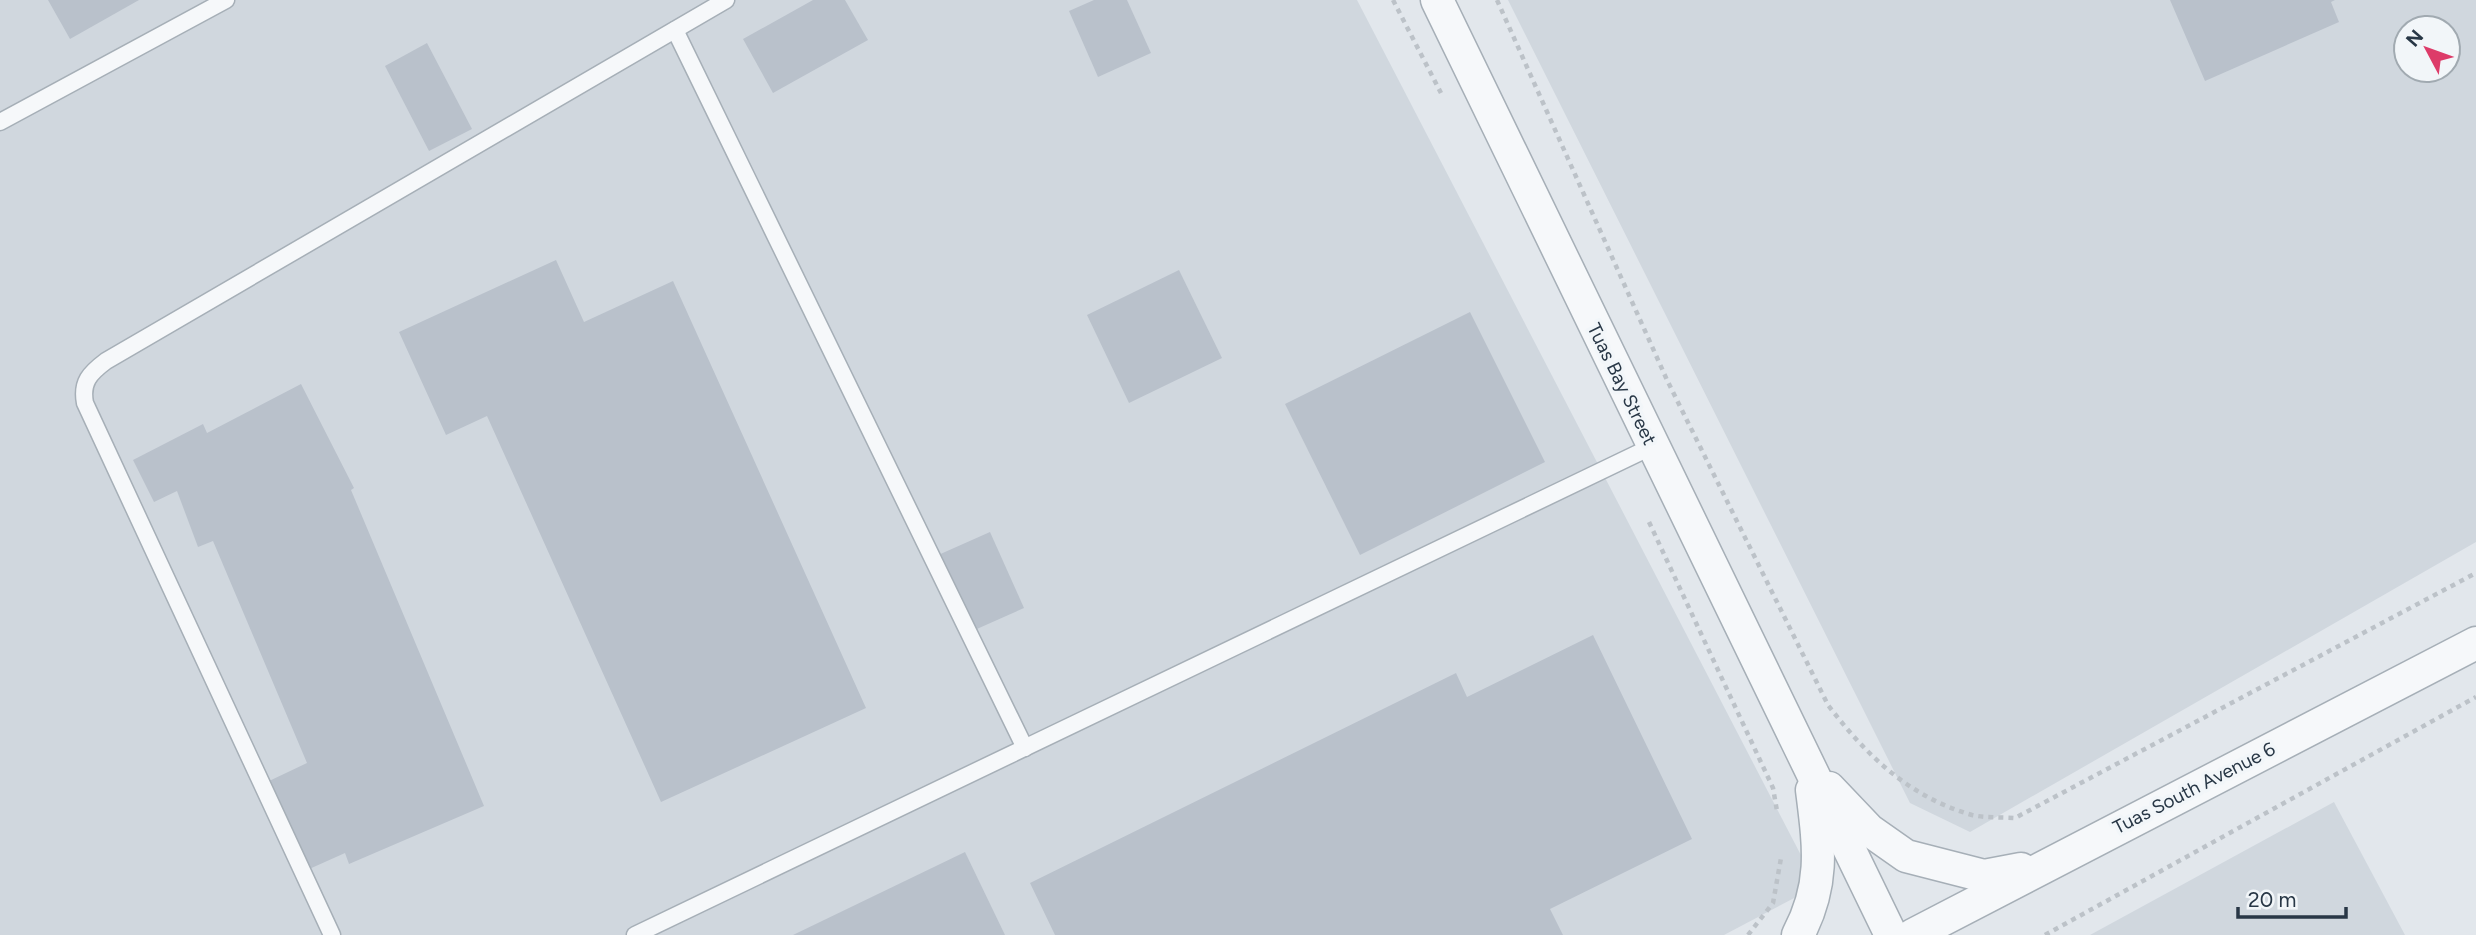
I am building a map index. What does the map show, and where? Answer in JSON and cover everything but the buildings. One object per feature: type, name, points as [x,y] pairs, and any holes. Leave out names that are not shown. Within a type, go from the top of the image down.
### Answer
[{"type":"street","name":"Tuas Bay Street","points":[[1437,0],[1891,935]]},
{"type":"street","name":"Tuas South Avenue 6","points":[[1913,935],[2476,643]]},
{"type":"street","name":"Tuas Bay Street","points":[[1809,767],[1869,830],[1906,856],[1984,876],[2044,865]]},
{"type":"street","name":"Tuas Bay Street","points":[[1798,935],[1812,908],[1818,885],[1816,826],[1809,767]]},
{"type":"lane","points":[[0,122],[226,0]]},
{"type":"lane","points":[[332,935],[85,403],[82,389],[87,379],[106,360],[726,0]]},
{"type":"lane","points":[[675,30],[1025,748]]},
{"type":"lane","points":[[635,935],[1653,446]]},
{"type":"path","points":[[1497,0],[1672,391],[1828,705],[1853,738],[1885,771],[1927,797],[1974,815],[2015,818],[2476,573]]},
{"type":"path","points":[[2045,935],[2476,697]]},
{"type":"shaded area","points":[[0,0],[1357,0],[1817,886],[1724,935],[0,935]]},
{"type":"shaded area","points":[[1508,0],[2476,0],[2476,542],[1970,832],[1910,803]]},
{"type":"shaded area","points":[[2334,802],[2405,935],[2090,935]]}]
